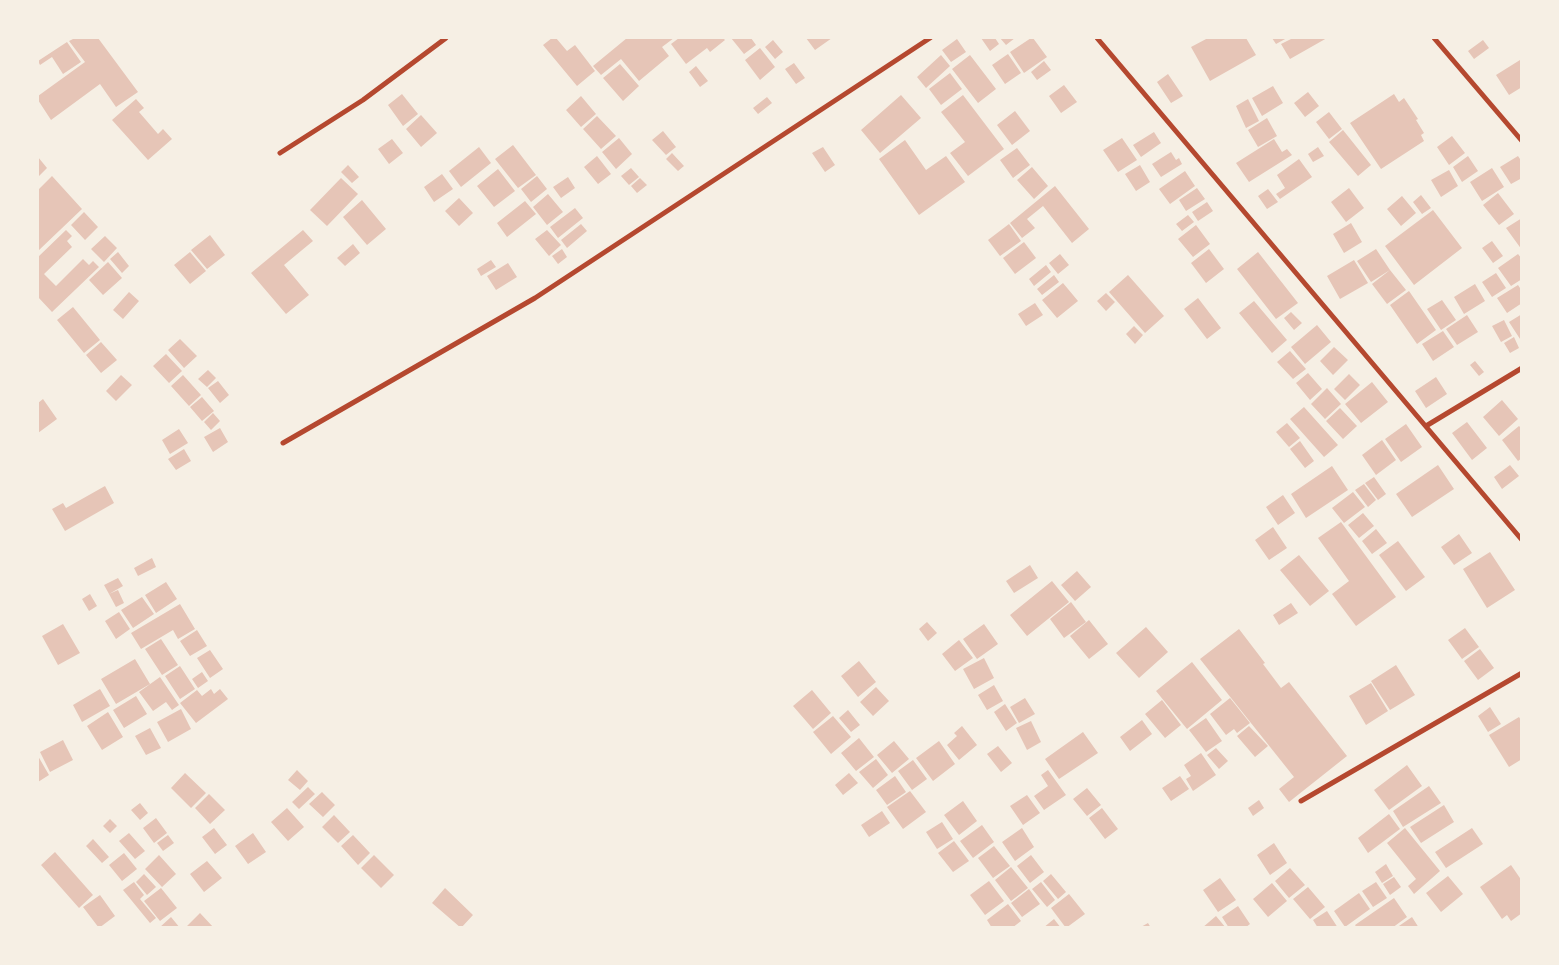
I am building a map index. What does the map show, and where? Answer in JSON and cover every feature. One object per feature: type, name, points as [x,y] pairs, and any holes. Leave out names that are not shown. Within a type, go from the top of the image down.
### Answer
[{"type":"street","points":[[280,153],[363,100],[446,38]]},
{"type":"street","points":[[283,443],[535,298],[930,38]]},
{"type":"street","points":[[1097,38],[1522,540]]},
{"type":"street","points":[[1434,38],[1522,141]]},
{"type":"street","points":[[1426,426],[1522,368]]},
{"type":"street","points":[[1302,801],[1522,673]]},
{"type":"building","points":[[75,38],[98,38],[138,92],[116,107],[100,84],[51,120],[38,100],[38,96],[85,62],[69,41]]},
{"type":"building","points":[[552,38],[556,38],[567,51],[575,45],[595,71],[577,86],[543,45]]},
{"type":"building","points":[[627,38],[674,38],[662,47],[669,56],[639,81],[621,59],[601,75],[593,66]]},
{"type":"building","points":[[679,38],[723,38],[725,40],[710,52],[707,48],[686,64],[671,44]]},
{"type":"building","points":[[731,38],[751,38],[756,45],[744,54]]},
{"type":"building","points":[[806,38],[832,38],[815,50]]},
{"type":"building","points":[[981,38],[995,38],[999,44],[990,51]]},
{"type":"building","points":[[1000,38],[1015,38],[1006,45]]},
{"type":"building","points":[[1033,38],[1047,57],[1024,73],[1010,52]]},
{"type":"building","points":[[1208,38],[1246,38],[1256,55],[1210,81],[1191,47]]},
{"type":"building","points":[[1272,38],[1287,38],[1276,44]]},
{"type":"building","points":[[1293,38],[1327,38],[1290,59],[1281,44]]},
{"type":"building","points":[[957,39],[966,52],[951,62],[942,50]]},
{"type":"building","points":[[773,40],[783,52],[775,59],[765,47]]},
{"type":"building","points":[[1483,40],[1489,48],[1474,59],[1468,51]]},
{"type":"building","points":[[67,42],[81,62],[63,74],[52,57],[40,65],[38,61]]},
{"type":"building","points":[[760,48],[775,67],[760,80],[745,60]]},
{"type":"building","points":[[1008,54],[1021,73],[1005,84],[992,65]]},
{"type":"building","points":[[941,55],[950,66],[926,88],[917,77]]},
{"type":"building","points":[[970,55],[996,89],[978,103],[952,69]]},
{"type":"building","points":[[1520,60],[1522,87],[1509,95],[1496,75]]},
{"type":"building","points":[[1044,61],[1051,70],[1037,80],[1031,72]]},
{"type":"building","points":[[794,63],[805,78],[796,84],[785,69]]},
{"type":"building","points":[[620,64],[639,86],[623,101],[603,78]]},
{"type":"building","points":[[696,66],[708,81],[700,87],[689,72]]},
{"type":"building","points":[[950,73],[962,89],[941,105],[929,89]]},
{"type":"building","points":[[1168,74],[1183,96],[1171,103],[1157,82]]},
{"type":"building","points":[[1064,85],[1077,102],[1061,113],[1049,96]]},
{"type":"building","points":[[1273,86],[1283,103],[1262,116],[1252,98]]},
{"type":"building","points":[[1308,92],[1319,106],[1305,117],[1294,103]]},
{"type":"building","points":[[402,94],[418,114],[403,126],[388,105]]},
{"type":"building","points":[[1394,94],[1399,102],[1404,98],[1418,119],[1416,120],[1424,133],[1421,135],[1424,141],[1381,169],[1350,123]]},
{"type":"building","points":[[901,95],[921,118],[880,153],[861,130]]},
{"type":"building","points":[[963,95],[1004,149],[968,176],[950,153],[965,142],[941,112]]},
{"type":"building","points":[[581,96],[596,114],[581,127],[566,110]]},
{"type":"building","points":[[767,97],[772,103],[758,114],[753,108]]},
{"type":"building","points":[[136,99],[144,108],[139,112],[158,134],[163,129],[172,139],[148,160],[112,120]]},
{"type":"building","points":[[1248,99],[1259,121],[1246,128],[1236,106]]},
{"type":"building","points":[[1015,111],[1030,131],[1012,145],[997,125]]},
{"type":"building","points":[[1329,112],[1342,129],[1329,139],[1316,122]]},
{"type":"building","points":[[421,115],[437,133],[421,147],[406,129]]},
{"type":"building","points":[[597,116],[616,136],[601,149],[583,129]]},
{"type":"building","points":[[1267,118],[1277,136],[1258,147],[1248,130]]},
{"type":"building","points":[[1343,130],[1371,165],[1358,176],[1329,142]]},
{"type":"building","points":[[663,131],[676,147],[666,155],[652,140]]},
{"type":"building","points":[[1154,132],[1161,143],[1141,157],[1133,145]]},
{"type":"building","points":[[1452,136],[1465,153],[1449,165],[1437,147]]},
{"type":"building","points":[[619,138],[632,154],[616,169],[602,152]]},
{"type":"building","points":[[1122,138],[1137,160],[1118,172],[1103,150]]},
{"type":"building","points":[[392,139],[403,153],[389,164],[378,149]]},
{"type":"building","points":[[1274,139],[1282,152],[1287,149],[1292,155],[1249,182],[1236,163]]},
{"type":"building","points":[[905,140],[926,170],[946,156],[965,182],[919,215],[879,159]]},
{"type":"building","points":[[513,145],[536,175],[518,188],[495,159]]},
{"type":"building","points":[[479,147],[491,163],[461,187],[449,171]]},
{"type":"building","points":[[823,147],[835,165],[825,172],[812,153]]},
{"type":"building","points":[[1318,147],[1324,156],[1313,162],[1308,154]]},
{"type":"building","points":[[1017,148],[1030,165],[1013,178],[1000,160]]},
{"type":"building","points":[[1171,152],[1176,160],[1179,158],[1182,164],[1161,177],[1152,164]]},
{"type":"building","points":[[672,153],[684,166],[678,171],[666,159]]},
{"type":"building","points":[[597,156],[611,174],[598,184],[584,167]]},
{"type":"building","points":[[1468,156],[1478,171],[1462,182],[1453,167]]},
{"type":"building","points":[[1518,156],[1522,162],[1522,178],[1511,184],[1500,167]]},
{"type":"building","points":[[38,157],[47,168],[38,177]]},
{"type":"building","points":[[1299,159],[1312,177],[1280,199],[1276,194],[1285,188],[1277,175]]},
{"type":"building","points":[[348,165],[359,177],[352,183],[341,172]]},
{"type":"building","points":[[1140,165],[1150,182],[1136,191],[1125,174]]},
{"type":"building","points":[[1032,167],[1048,186],[1034,199],[1017,180]]},
{"type":"building","points":[[631,168],[639,177],[629,185],[621,176]]},
{"type":"building","points":[[1492,168],[1504,187],[1482,201],[1470,182]]},
{"type":"building","points":[[498,169],[515,191],[494,207],[477,186]]},
{"type":"building","points":[[1449,170],[1458,186],[1441,197],[1431,180]]},
{"type":"building","points":[[1185,171],[1195,186],[1170,204],[1159,189]]},
{"type":"building","points":[[442,174],[453,189],[434,202],[424,187]]},
{"type":"building","points":[[52,176],[82,209],[38,251],[38,190]]},
{"type":"building","points":[[537,176],[547,189],[531,202],[521,189]]},
{"type":"building","points":[[568,177],[575,188],[561,198],[553,187]]},
{"type":"building","points":[[341,178],[358,194],[327,226],[310,210]]},
{"type":"building","points":[[640,178],[647,185],[637,193],[631,186]]},
{"type":"building","points":[[1055,186],[1089,229],[1072,243],[1043,206],[1027,219],[1035,228],[1022,238],[1010,223]]},
{"type":"building","points":[[1197,188],[1205,199],[1186,211],[1179,200]]},
{"type":"building","points":[[1349,188],[1364,208],[1346,222],[1331,202]]},
{"type":"building","points":[[1268,189],[1278,202],[1267,209],[1258,196]]},
{"type":"building","points":[[1498,193],[1514,214],[1499,225],[1483,205]]},
{"type":"building","points":[[548,194],[563,212],[547,225],[533,207]]},
{"type":"building","points":[[1421,195],[1431,208],[1422,214],[1413,202]]},
{"type":"building","points":[[1402,196],[1416,213],[1401,226],[1387,209]]},
{"type":"building","points":[[459,198],[473,213],[459,226],[445,211]]},
{"type":"building","points":[[362,200],[386,229],[367,245],[343,217]]},
{"type":"building","points":[[525,201],[536,214],[507,237],[497,223]]},
{"type":"building","points":[[1207,202],[1213,211],[1198,221],[1192,212]]},
{"type":"building","points":[[575,208],[583,218],[558,238],[550,227]]},
{"type":"building","points":[[1433,210],[1462,248],[1414,285],[1385,246]]},
{"type":"building","points":[[84,212],[98,227],[85,240],[71,225]]},
{"type":"building","points":[[1188,215],[1194,222],[1182,231],[1176,224]]},
{"type":"building","points":[[1522,218],[1522,250],[1506,228]]},
{"type":"building","points":[[1351,223],[1362,242],[1344,253],[1333,234]]},
{"type":"building","points":[[581,224],[587,231],[567,248],[561,240]]},
{"type":"building","points":[[1009,224],[1021,241],[1000,256],[988,240]]},
{"type":"building","points":[[1196,225],[1210,244],[1193,257],[1178,239]]},
{"type":"building","points":[[66,230],[72,236],[67,241],[72,247],[44,274],[56,286],[83,259],[89,265],[93,261],[99,267],[52,312],[38,297],[38,257]]},
{"type":"building","points":[[303,230],[313,241],[284,265],[309,295],[286,314],[251,273]]},
{"type":"building","points":[[547,230],[561,245],[549,256],[535,239]]},
{"type":"building","points":[[210,235],[225,255],[207,269],[191,250]]},
{"type":"building","points":[[105,236],[117,248],[104,262],[91,249]]},
{"type":"building","points":[[1492,241],[1503,256],[1493,263],[1482,248]]},
{"type":"building","points":[[1024,242],[1036,258],[1015,274],[1003,258]]},
{"type":"building","points":[[353,244],[360,253],[345,266],[337,258]]},
{"type":"building","points":[[562,249],[567,257],[558,264],[552,256]]},
{"type":"building","points":[[1209,249],[1224,269],[1206,283],[1191,263]]},
{"type":"building","points":[[1376,249],[1390,270],[1371,282],[1357,261]]},
{"type":"building","points":[[118,252],[129,266],[122,273],[110,259]]},
{"type":"building","points":[[190,252],[206,271],[190,284],[174,265]]},
{"type":"building","points":[[1258,252],[1298,303],[1276,319],[1237,269]]},
{"type":"building","points":[[1060,254],[1069,265],[1058,274],[1049,263]]},
{"type":"building","points":[[1518,254],[1522,259],[1522,279],[1511,286],[1498,268]]},
{"type":"building","points":[[491,260],[496,267],[481,276],[477,269]]},
{"type":"building","points":[[1354,260],[1368,283],[1340,299],[1327,276]]},
{"type":"building","points":[[108,262],[122,278],[103,295],[89,280]]},
{"type":"building","points":[[508,263],[517,277],[496,290],[487,276]]},
{"type":"building","points":[[1046,265],[1051,272],[1034,286],[1029,279]]},
{"type":"building","points":[[1390,270],[1406,290],[1387,304],[1372,284]]},
{"type":"building","points":[[1496,273],[1506,288],[1492,297],[1482,282]]},
{"type":"building","points":[[1054,275],[1059,282],[1042,295],[1037,289]]},
{"type":"building","points":[[1128,275],[1164,316],[1145,333],[1109,292]]},
{"type":"building","points":[[1063,283],[1078,301],[1057,318],[1042,300]]},
{"type":"building","points":[[1475,284],[1485,301],[1464,314],[1454,297]]},
{"type":"building","points":[[1518,285],[1522,291],[1522,303],[1507,313],[1497,298]]},
{"type":"building","points":[[1409,291],[1436,330],[1417,344],[1390,305]]},
{"type":"building","points":[[129,292],[139,301],[123,319],[113,310]]},
{"type":"building","points":[[1106,293],[1115,302],[1106,311],[1097,301]]},
{"type":"building","points":[[1198,298],[1221,328],[1207,339],[1184,309]]},
{"type":"building","points":[[1442,300],[1456,320],[1441,330],[1427,309]]},
{"type":"building","points":[[1254,301],[1287,340],[1272,353],[1239,313]]},
{"type":"building","points":[[1035,303],[1043,315],[1026,326],[1018,314]]},
{"type":"building","points":[[73,307],[100,340],[84,353],[57,320]]},
{"type":"building","points":[[1291,312],[1302,323],[1294,330],[1284,318]]},
{"type":"building","points":[[1522,314],[1522,342],[1509,322]]},
{"type":"building","points":[[1467,315],[1478,332],[1457,345],[1446,329]]},
{"type":"building","points":[[1504,320],[1512,336],[1501,342],[1492,326]]},
{"type":"building","points":[[1317,325],[1331,342],[1305,364],[1291,347]]},
{"type":"building","points":[[1134,326],[1143,335],[1135,344],[1126,334]]},
{"type":"building","points":[[1443,331],[1454,347],[1433,361],[1422,344]]},
{"type":"building","points":[[1514,337],[1519,348],[1510,353],[1504,343]]},
{"type":"building","points":[[180,339],[197,356],[184,368],[168,350]]},
{"type":"building","points":[[101,342],[117,360],[101,373],[86,355]]},
{"type":"building","points":[[1334,347],[1348,360],[1333,375],[1320,361]]},
{"type":"building","points":[[1290,351],[1306,369],[1293,379],[1277,362]]},
{"type":"building","points":[[166,354],[182,371],[169,383],[153,366]]},
{"type":"building","points":[[1475,361],[1484,372],[1479,376],[1470,365]]},
{"type":"building","points":[[208,370],[216,378],[207,387],[198,379]]},
{"type":"building","points":[[1308,373],[1322,389],[1310,400],[1296,383]]},
{"type":"building","points":[[1349,374],[1360,385],[1345,400],[1334,389]]},
{"type":"building","points":[[121,375],[132,385],[116,401],[106,391]]},
{"type":"building","points":[[183,375],[201,395],[189,406],[171,386]]},
{"type":"building","points":[[1436,377],[1447,394],[1426,408],[1415,391]]},
{"type":"building","points":[[218,381],[229,395],[220,403],[208,388]]},
{"type":"building","points":[[1372,382],[1388,402],[1361,423],[1345,404]]},
{"type":"building","points":[[1327,388],[1341,404],[1325,419],[1311,404]]},
{"type":"building","points":[[202,397],[214,411],[202,421],[190,407]]},
{"type":"building","points":[[43,399],[57,419],[38,433],[38,403]]},
{"type":"building","points":[[1502,400],[1518,419],[1499,436],[1483,417]]},
{"type":"building","points":[[1304,407],[1338,445],[1324,457],[1290,419]]},
{"type":"building","points":[[1340,408],[1357,426],[1343,439],[1326,421]]},
{"type":"building","points":[[213,413],[220,421],[211,430],[204,422]]},
{"type":"building","points":[[1467,422],[1487,448],[1472,460],[1452,433]]},
{"type":"building","points":[[1287,423],[1300,438],[1289,447],[1276,432]]},
{"type":"building","points":[[1406,424],[1422,447],[1401,462],[1385,439]]},
{"type":"building","points":[[1519,426],[1522,429],[1522,458],[1518,461],[1502,440]]},
{"type":"building","points":[[220,428],[228,442],[213,452],[204,437]]},
{"type":"building","points":[[179,429],[188,443],[170,454],[162,440]]},
{"type":"building","points":[[1382,440],[1396,460],[1376,475],[1362,455]]},
{"type":"building","points":[[1300,441],[1314,461],[1305,468],[1290,449]]},
{"type":"building","points":[[184,449],[191,461],[176,470],[168,459]]},
{"type":"building","points":[[1438,465],[1454,489],[1412,517],[1396,494]]},
{"type":"building","points":[[1510,465],[1519,476],[1502,489],[1494,477]]},
{"type":"building","points":[[1332,466],[1348,490],[1306,518],[1291,494]]},
{"type":"building","points":[[1374,477],[1386,494],[1378,500],[1365,483]]},
{"type":"building","points":[[1364,484],[1376,500],[1368,507],[1355,490]]},
{"type":"building","points":[[105,486],[114,503],[65,531],[52,509],[63,503],[66,508]]},
{"type":"building","points":[[1353,492],[1365,507],[1344,523],[1332,508]]},
{"type":"building","points":[[1283,495],[1295,513],[1278,525],[1266,507]]},
{"type":"building","points":[[1363,513],[1374,526],[1359,538],[1348,525]]},
{"type":"building","points":[[1341,522],[1396,597],[1356,626],[1332,594],[1349,581],[1318,538]]},
{"type":"building","points":[[1273,527],[1287,548],[1269,560],[1255,540]]},
{"type":"building","points":[[1376,529],[1387,543],[1372,554],[1362,541]]},
{"type":"building","points":[[1459,534],[1472,553],[1454,565],[1441,547]]},
{"type":"building","points":[[1398,541],[1425,577],[1406,591],[1379,555]]},
{"type":"building","points":[[1490,552],[1515,590],[1487,608],[1463,569]]},
{"type":"building","points":[[1299,555],[1329,591],[1310,606],[1280,570]]},
{"type":"building","points":[[152,558],[156,567],[138,576],[134,568]]},
{"type":"building","points":[[1030,565],[1038,578],[1014,593],[1006,581]]},
{"type":"building","points":[[1077,571],[1091,587],[1075,601],[1061,585]]},
{"type":"building","points":[[118,578],[123,586],[109,594],[104,585]]},
{"type":"building","points":[[1052,581],[1069,602],[1027,636],[1010,615]]},
{"type":"building","points":[[166,582],[177,599],[156,613],[145,595]]},
{"type":"building","points":[[118,590],[124,603],[116,607],[109,594]]},
{"type":"building","points":[[90,594],[97,606],[89,611],[82,599]]},
{"type":"building","points":[[142,597],[154,614],[133,628],[121,610]]},
{"type":"building","points":[[1071,602],[1086,622],[1064,638],[1050,619]]},
{"type":"building","points":[[1291,603],[1298,613],[1279,625],[1273,615]]},
{"type":"building","points":[[180,604],[195,629],[178,639],[173,630],[141,649],[131,633]]},
{"type":"building","points":[[119,612],[130,629],[116,639],[105,621]]},
{"type":"building","points":[[1089,620],[1108,644],[1089,659],[1070,636]]},
{"type":"building","points":[[927,622],[937,633],[928,641],[919,629]]},
{"type":"building","points":[[63,624],[80,653],[58,665],[42,636]]},
{"type":"building","points":[[984,624],[998,644],[977,659],[963,639]]},
{"type":"building","points":[[1146,627],[1168,652],[1139,678],[1116,653]]},
{"type":"building","points":[[1465,628],[1479,647],[1462,659],[1448,640]]},
{"type":"building","points":[[1239,629],[1281,688],[1289,682],[1347,756],[1289,802],[1279,789],[1294,777],[1200,659]]},
{"type":"building","points":[[197,630],[207,646],[190,656],[180,641]]},
{"type":"building","points":[[161,639],[178,665],[162,675],[145,649]]},
{"type":"building","points":[[959,640],[973,658],[955,671],[942,654]]},
{"type":"building","points":[[1480,649],[1494,668],[1478,680],[1464,661]]},
{"type":"building","points":[[210,650],[223,669],[210,678],[197,658]]},
{"type":"building","points":[[984,658],[994,678],[974,689],[963,669]]},
{"type":"building","points":[[135,659],[150,684],[116,704],[101,679]]},
{"type":"building","points":[[859,661],[876,682],[858,697],[841,676]]},
{"type":"building","points":[[1192,662],[1222,700],[1187,729],[1156,691]]},
{"type":"building","points":[[1396,665],[1415,695],[1390,710],[1371,681]]},
{"type":"building","points":[[180,666],[195,689],[180,699],[165,676]]},
{"type":"building","points":[[202,672],[208,681],[198,688],[192,679]]},
{"type":"building","points":[[160,677],[179,705],[172,710],[166,702],[153,711],[139,692]]},
{"type":"building","points":[[1371,683],[1388,711],[1366,725],[1349,696]]},
{"type":"building","points":[[994,685],[1003,701],[987,710],[978,695]]},
{"type":"building","points":[[876,687],[889,701],[873,716],[860,702]]},
{"type":"building","points":[[100,689],[110,706],[82,722],[73,705]]},
{"type":"building","points":[[211,689],[214,694],[220,689],[228,699],[196,723],[180,703],[197,690],[202,696]]},
{"type":"building","points":[[812,690],[831,713],[813,729],[793,706]]},
{"type":"building","points":[[136,696],[147,714],[124,728],[113,710]]},
{"type":"building","points":[[1025,698],[1035,714],[1019,723],[1010,707]]},
{"type":"building","points":[[1230,698],[1250,723],[1237,733],[1234,729],[1226,735],[1210,714]]},
{"type":"building","points":[[1162,700],[1181,725],[1165,738],[1145,714]]},
{"type":"building","points":[[1005,704],[1017,723],[1006,731],[994,712]]},
{"type":"building","points":[[1490,707],[1501,724],[1488,732],[1478,716]]},
{"type":"building","points":[[181,709],[191,729],[168,742],[157,722]]},
{"type":"building","points":[[848,710],[860,725],[851,732],[839,718]]},
{"type":"building","points":[[108,712],[123,737],[102,750],[87,726]]},
{"type":"building","points":[[833,716],[851,737],[831,754],[813,732]]},
{"type":"building","points":[[1519,717],[1522,722],[1522,759],[1509,767],[1489,735]]},
{"type":"building","points":[[1206,718],[1222,741],[1206,752],[1189,730]]},
{"type":"building","points":[[1142,720],[1152,734],[1130,751],[1120,737]]},
{"type":"building","points":[[1031,721],[1041,742],[1027,750],[1016,728]]},
{"type":"building","points":[[962,726],[977,745],[959,760],[947,745],[957,736],[954,733]]},
{"type":"building","points":[[1249,726],[1268,746],[1255,757],[1237,736]]},
{"type":"building","points":[[150,728],[161,748],[146,755],[135,736]]},
{"type":"building","points":[[1083,732],[1098,753],[1059,779],[1045,759]]},
{"type":"building","points":[[859,738],[874,757],[856,771],[841,753]]},
{"type":"building","points":[[63,740],[73,760],[50,772],[40,752]]},
{"type":"building","points":[[894,741],[909,759],[892,773],[877,755]]},
{"type":"building","points":[[939,741],[955,764],[933,781],[916,758]]},
{"type":"building","points":[[998,746],[1012,763],[1001,772],[987,754]]},
{"type":"building","points":[[1216,748],[1228,761],[1219,769],[1207,755]]},
{"type":"building","points":[[1201,753],[1216,775],[1193,791],[1186,779],[1191,776],[1184,765]]},
{"type":"building","points":[[38,756],[49,775],[38,782]]},
{"type":"building","points":[[876,759],[888,775],[873,788],[859,772]]},
{"type":"building","points":[[913,760],[927,779],[912,790],[898,771]]},
{"type":"building","points":[[1407,765],[1422,786],[1389,810],[1374,790]]},
{"type":"building","points":[[297,770],[308,781],[300,790],[288,780]]},
{"type":"building","points":[[1048,770],[1066,795],[1044,810],[1034,796],[1048,786],[1041,775]]},
{"type":"building","points":[[185,773],[206,793],[191,808],[171,788]]},
{"type":"building","points":[[849,773],[858,783],[843,795],[835,785]]},
{"type":"building","points":[[895,776],[906,792],[887,805],[876,790]]},
{"type":"building","points":[[1180,776],[1189,789],[1171,801],[1162,788]]},
{"type":"building","points":[[1429,786],[1441,803],[1403,827],[1393,811]]},
{"type":"building","points":[[308,787],[315,794],[299,809],[292,802]]},
{"type":"building","points":[[1087,788],[1101,805],[1087,816],[1073,799]]},
{"type":"building","points":[[910,791],[926,812],[903,829],[887,807]]},
{"type":"building","points":[[322,792],[335,805],[323,817],[309,804]]},
{"type":"building","points":[[209,794],[225,810],[210,824],[195,808]]},
{"type":"building","points":[[1027,795],[1040,813],[1023,825],[1010,806]]},
{"type":"building","points":[[1259,800],[1264,808],[1253,816],[1248,808]]},
{"type":"building","points":[[963,801],[977,821],[959,835],[944,815]]},
{"type":"building","points":[[140,803],[148,813],[140,820],[131,810]]},
{"type":"building","points":[[1444,805],[1454,822],[1421,843],[1410,827]]},
{"type":"building","points":[[287,808],[304,827],[288,841],[271,822]]},
{"type":"building","points":[[1102,808],[1118,829],[1105,839],[1089,818]]},
{"type":"building","points":[[882,811],[890,823],[869,837],[861,825]]},
{"type":"building","points":[[1389,814],[1400,829],[1368,853],[1358,838]]},
{"type":"building","points":[[334,815],[350,832],[338,843],[322,827]]},
{"type":"building","points":[[156,818],[167,833],[154,843],[143,828]]},
{"type":"building","points":[[110,819],[117,826],[110,833],[103,826]]},
{"type":"building","points":[[942,822],[953,839],[937,849],[926,832]]},
{"type":"building","points":[[982,825],[994,842],[973,858],[960,841]]},
{"type":"building","points":[[214,828],[227,845],[215,854],[202,837]]},
{"type":"building","points":[[1022,828],[1034,847],[1015,861],[1002,842]]},
{"type":"building","points":[[1405,828],[1440,871],[1414,894],[1408,886],[1416,879],[1387,843]]},
{"type":"building","points":[[1472,828],[1483,844],[1446,868],[1435,852]]},
{"type":"building","points":[[129,833],[145,851],[135,859],[119,841]]},
{"type":"building","points":[[253,833],[266,852],[248,864],[235,846]]},
{"type":"building","points":[[168,835],[174,843],[163,851],[157,843]]},
{"type":"building","points":[[353,835],[370,853],[358,865],[341,846]]},
{"type":"building","points":[[93,839],[109,857],[102,863],[86,846]]},
{"type":"building","points":[[954,841],[969,861],[953,872],[938,853]]},
{"type":"building","points":[[1274,843],[1287,863],[1270,875],[1257,855]]},
{"type":"building","points":[[994,846],[1010,866],[993,878],[978,858]]},
{"type":"building","points":[[55,852],[93,895],[79,908],[41,865]]},
{"type":"building","points":[[124,853],[137,869],[122,881],[109,865]]},
{"type":"building","points":[[159,855],[176,874],[162,887],[145,869]]},
{"type":"building","points":[[374,855],[394,875],[381,888],[361,868]]},
{"type":"building","points":[[1031,855],[1044,872],[1030,883],[1017,866]]},
{"type":"building","points":[[207,861],[222,878],[204,892],[190,874]]},
{"type":"building","points":[[1386,864],[1393,876],[1382,883],[1375,872]]},
{"type":"building","points":[[1511,865],[1522,881],[1522,913],[1511,921],[1507,915],[1502,919],[1480,887]]},
{"type":"building","points":[[1011,867],[1028,888],[1011,901],[995,880]]},
{"type":"building","points":[[1290,868],[1305,885],[1289,898],[1275,881]]},
{"type":"building","points":[[144,874],[156,887],[147,895],[136,882]]},
{"type":"building","points":[[1051,874],[1066,892],[1058,899],[1043,881]]},
{"type":"building","points":[[1448,876],[1463,894],[1441,912],[1426,893]]},
{"type":"building","points":[[1394,877],[1401,887],[1390,895],[1383,884]]},
{"type":"building","points":[[1220,878],[1236,900],[1218,912],[1203,890]]},
{"type":"building","points":[[989,881],[1004,901],[985,915],[970,895]]},
{"type":"building","points":[[134,882],[144,895],[140,899],[156,918],[150,923],[123,890]]},
{"type":"building","points":[[1041,882],[1055,900],[1047,907],[1032,889]]},
{"type":"building","points":[[1376,882],[1387,898],[1373,907],[1362,891]]},
{"type":"building","points":[[1272,883],[1287,901],[1268,917],[1253,899]]},
{"type":"building","points":[[1308,887],[1325,907],[1310,919],[1293,899]]},
{"type":"building","points":[[161,888],[177,908],[160,921],[144,901]]},
{"type":"building","points":[[445,888],[473,915],[461,928],[432,903]]},
{"type":"building","points":[[1029,889],[1040,904],[1022,917],[1011,903]]},
{"type":"building","points":[[1359,893],[1370,909],[1345,927],[1334,911]]},
{"type":"building","points":[[1069,894],[1085,914],[1066,928],[1051,908]]},
{"type":"building","points":[[100,895],[115,916],[99,928],[83,907]]},
{"type":"building","points":[[1394,898],[1407,917],[1392,928],[1357,928],[1355,925]]},
{"type":"building","points":[[1008,904],[1021,921],[1012,928],[992,928],[987,920]]},
{"type":"building","points":[[1238,906],[1250,924],[1245,928],[1229,928],[1222,917]]},
{"type":"building","points":[[1327,911],[1338,928],[1318,928],[1313,920]]},
{"type":"building","points":[[200,913],[214,928],[189,928],[187,926]]},
{"type":"building","points":[[1216,916],[1226,928],[1202,928]]},
{"type":"building","points":[[171,917],[180,928],[159,928]]},
{"type":"building","points":[[1412,917],[1419,928],[1396,928]]},
{"type":"building","points":[[1054,919],[1061,928],[1043,928]]},
{"type":"building","points":[[1148,923],[1151,928],[1139,928]]}]
